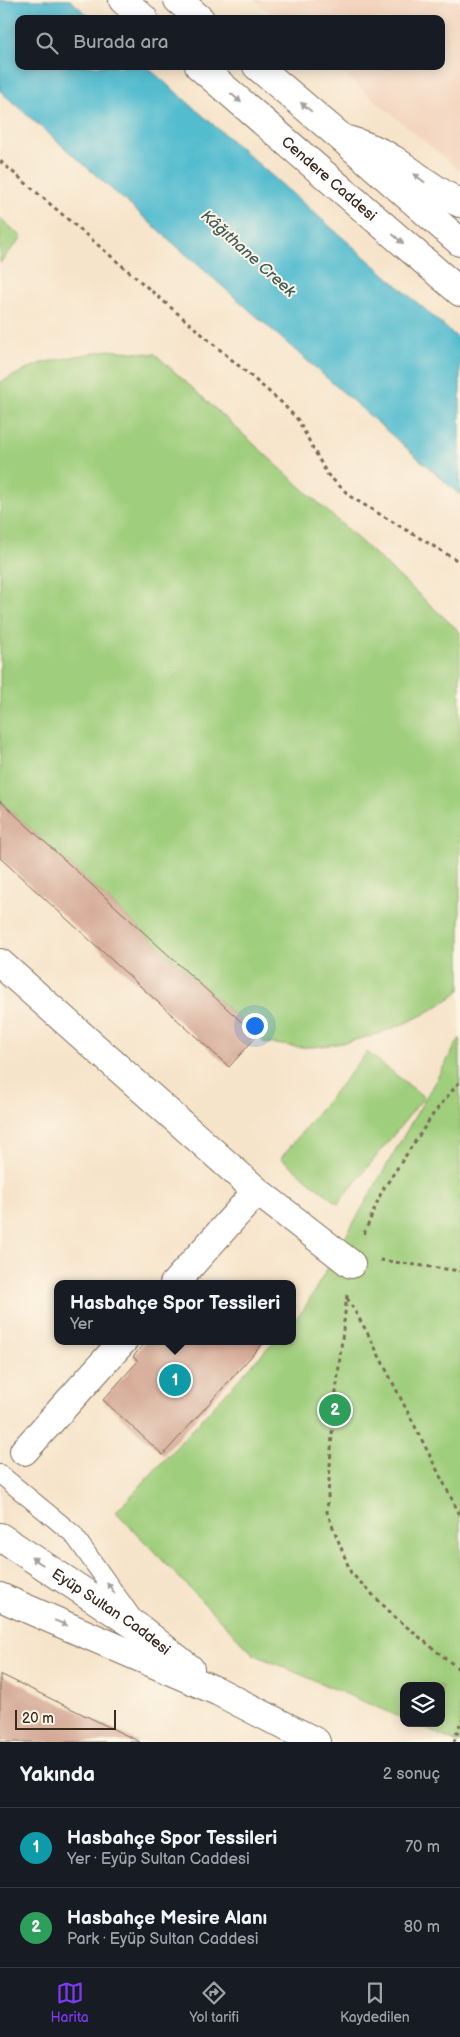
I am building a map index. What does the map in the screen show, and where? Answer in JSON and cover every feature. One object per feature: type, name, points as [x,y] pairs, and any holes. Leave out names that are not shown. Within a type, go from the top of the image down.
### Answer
[{"type":"main road","points":[[123,0],[140,15]]},
{"type":"main road","points":[[178,0],[195,15]]},
{"type":"main road","name":"Cendere Caddesi","points":[[204,70],[460,292]]},
{"type":"main road","points":[[262,70],[343,138],[460,242]]},
{"type":"main road","points":[[343,138],[368,146],[393,160],[435,190],[460,203]]},
{"type":"main road","points":[[0,963],[257,1191],[354,1257]]},
{"type":"main road","points":[[178,1280],[257,1191]]},
{"type":"main road","points":[[24,1451],[119,1345]]},
{"type":"main road","name":"Eyüp Sultan Caddesi","points":[[0,1537],[139,1628],[219,1692]]},
{"type":"main road","name":"Eyüp Sultan Caddesi","points":[[0,1597],[219,1692],[316,1742]]},
{"type":"lane","points":[[0,1474],[73,1534],[139,1628]]},
{"type":"path","points":[[0,161],[281,402],[298,420],[327,474],[351,497],[460,562]]},
{"type":"path","points":[[460,1081],[434,1113],[382,1191],[354,1257],[347,1298],[333,1419],[327,1512],[351,1573],[397,1619],[460,1670]]},
{"type":"path","points":[[354,1257],[460,1271]]},
{"type":"path","points":[[347,1298],[367,1332],[460,1515]]},
{"type":"path","points":[[454,1742],[460,1724]]},
{"type":"shaded area","points":[[255,0],[460,0],[460,171],[339,70],[445,70],[445,15],[272,15]]},
{"type":"green space","points":[[0,218],[22,237],[0,263]]},
{"type":"green space","points":[[109,350],[155,354],[460,632],[460,990],[445,1002],[410,1021],[370,1036],[330,1045],[305,1047],[265,1043],[0,801],[0,382],[41,363]]},
{"type":"green space","points":[[460,1038],[460,1742],[422,1727],[445,1727],[445,1682],[400,1682],[400,1717],[253,1654],[116,1512],[270,1345],[296,1345],[296,1318],[304,1309]]},
{"type":"green space","points":[[367,1052],[424,1097],[338,1204],[281,1158]]},
{"type":"water","name":"Kâğıthane Creek","points":[[0,0],[70,0],[87,15],[15,15],[15,70],[151,70],[460,340],[460,495],[0,91]]},
{"type":"building","points":[[0,801],[257,1036],[229,1067],[0,858]]},
{"type":"building","points":[[143,1345],[261,1345],[163,1455],[103,1400],[138,1361],[133,1357]]},
{"type":"building","points":[[0,1674],[140,1742],[0,1742]]},
{"type":"place","name":"Hasbahçe Spor Tessileri","points":[[175,1380]]},
{"type":"place","name":"Hasbahçe Mesire Alanı","points":[[335,1410]]}]
